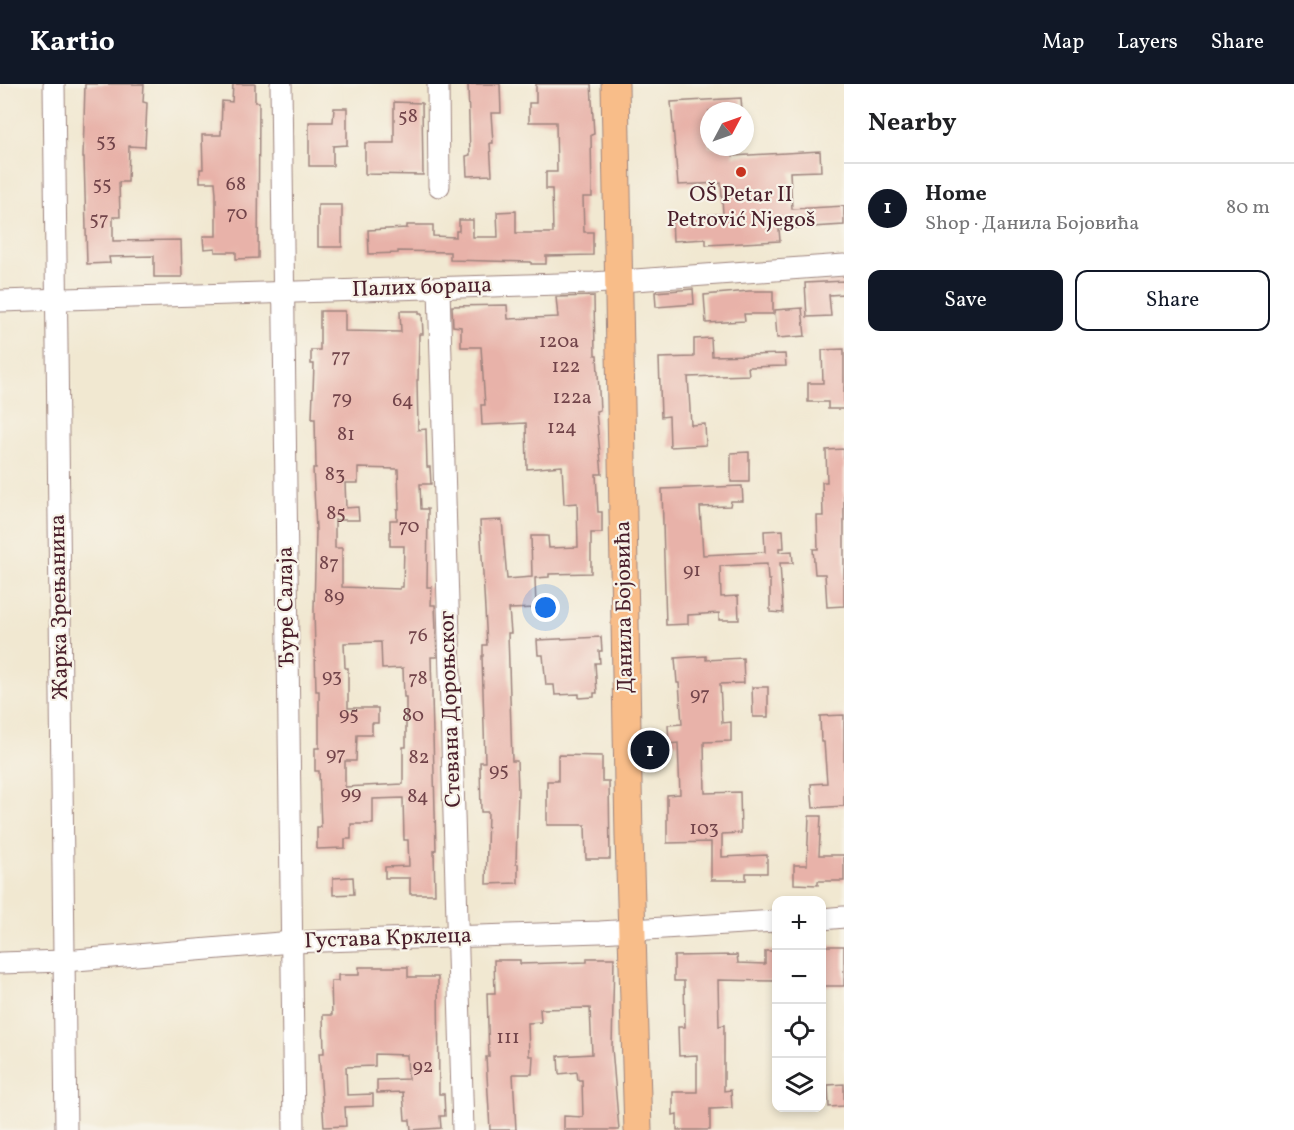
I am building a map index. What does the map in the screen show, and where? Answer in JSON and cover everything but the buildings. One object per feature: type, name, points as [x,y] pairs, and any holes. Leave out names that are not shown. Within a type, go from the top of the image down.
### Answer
[{"type":"main road","name":"Данила Бојовића","points":[[615,84],[628,825],[638,1130]]},
{"type":"street","name":"Жарка Зрењанина","points":[[54,84],[66,1130]]},
{"type":"street","name":"Ђуре Салаја","points":[[281,84],[294,1130]]},
{"type":"street","points":[[438,84],[439,186]]},
{"type":"street","name":"Палих бораца","points":[[0,301],[619,281],[844,265]]},
{"type":"street","name":"Стевана Дороњског","points":[[439,288],[463,1130]]},
{"type":"street","points":[[826,919],[844,917]]},
{"type":"street","name":"Густава Крклеца","points":[[0,963],[64,961],[292,942],[632,930],[772,921]]},
{"type":"place","name":"OŠ Petar II Petrović Njegoš","points":[[741,172]]},
{"type":"place","name":"Home","points":[[650,750]]}]
